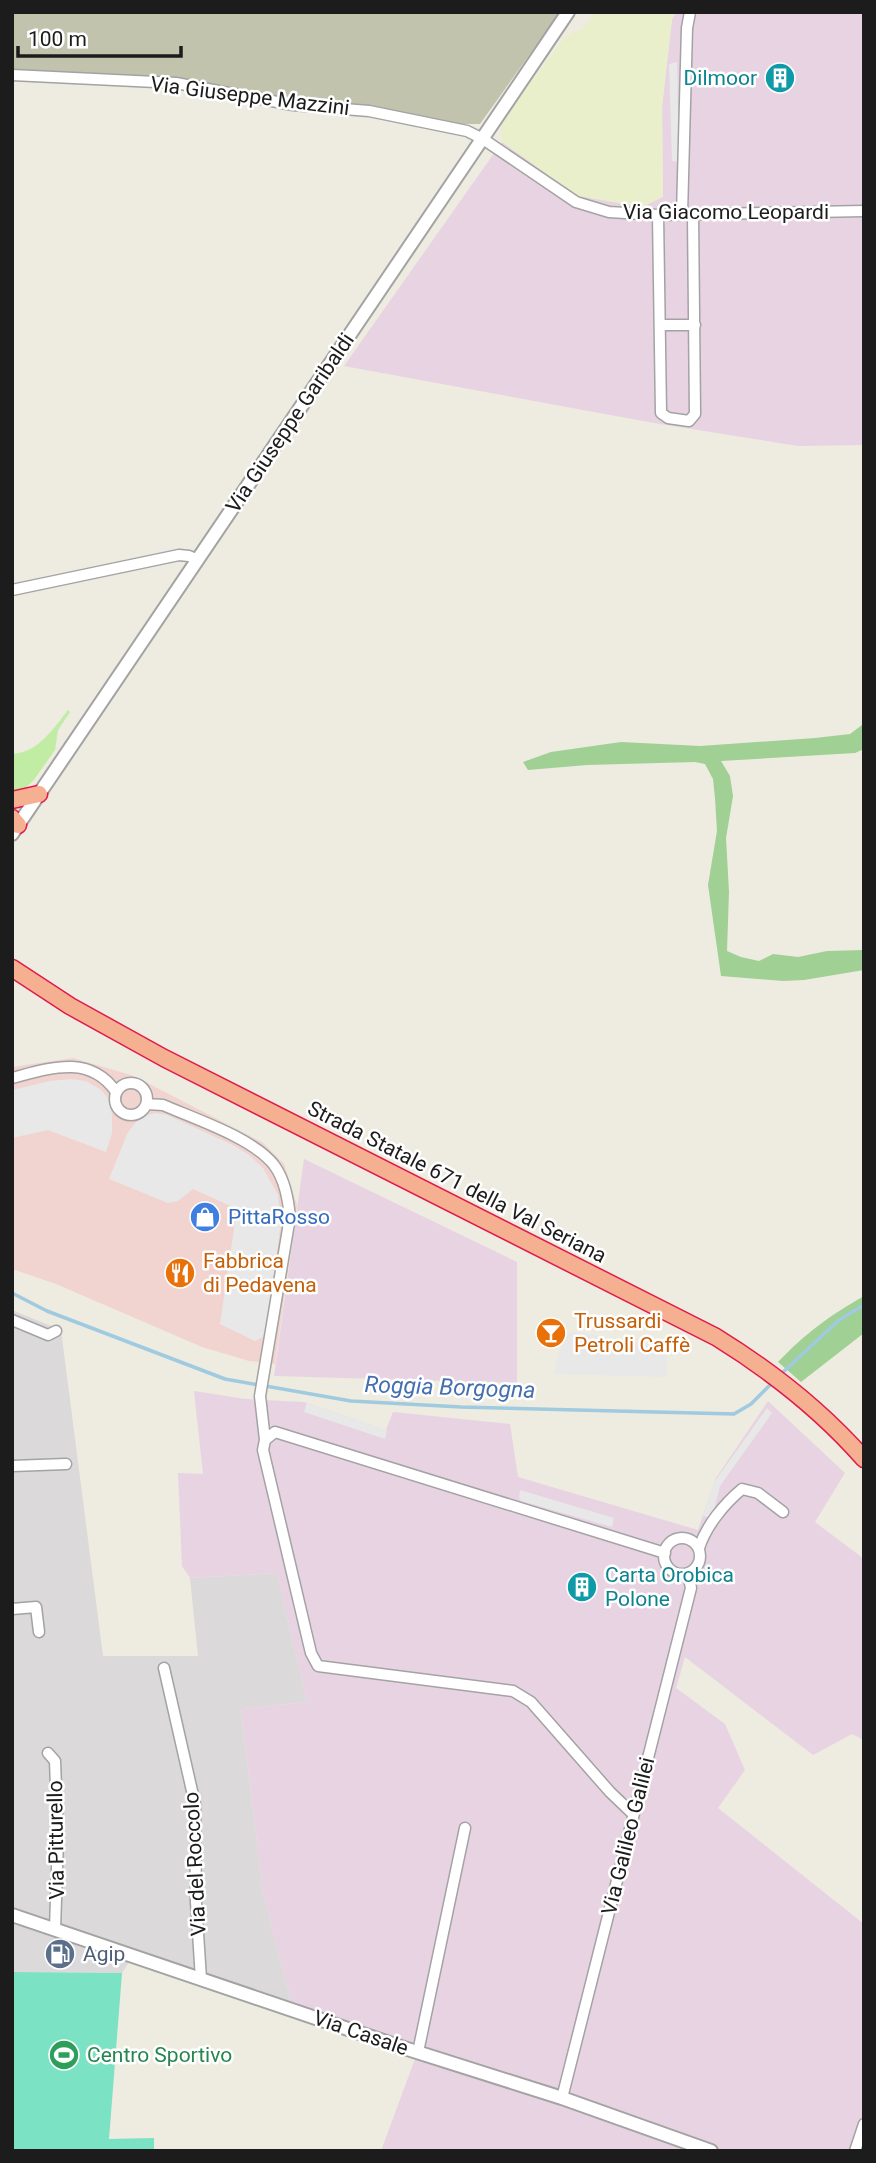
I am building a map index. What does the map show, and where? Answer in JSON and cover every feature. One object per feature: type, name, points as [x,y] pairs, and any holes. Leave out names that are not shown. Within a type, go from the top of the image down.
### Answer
[{"type":"highway","points":[[12,800],[39,794]]},
{"type":"highway","points":[[12,960],[44,989]]},
{"type":"highway","name":"Strada Statale 671 della Val Seriana","points":[[12,968],[164,1058],[651,1303],[745,1355],[829,1422],[864,1459]]},
{"type":"highway","points":[[12,978],[44,989]]},
{"type":"street","name":"Via Giuseppe Garibaldi","points":[[14,825],[39,794],[568,12]]},
{"type":"street","points":[[658,215],[662,325],[661,413],[687,421],[695,414],[695,325],[687,214],[687,28],[690,12]]},
{"type":"street","name":"Via Giuseppe Mazzini","points":[[12,75],[176,83],[293,105],[369,111],[467,131],[483,139]]},
{"type":"street","name":"Via Giacomo Leopardi","points":[[483,139],[576,202],[609,212],[658,215],[864,211]]},
{"type":"street","points":[[662,325],[695,325]]},
{"type":"street","points":[[12,590],[179,555],[198,560]]},
{"type":"street","points":[[12,1077],[46,1069],[83,1068],[105,1078],[116,1092],[117,1108],[125,1115],[136,1115],[147,1104],[146,1093],[139,1085],[124,1084],[116,1092]]},
{"type":"street","points":[[147,1104],[163,1105],[255,1146],[274,1166],[287,1192],[290,1217],[260,1396],[265,1440],[263,1450],[311,1653],[318,1666],[513,1691],[531,1702],[610,1792],[633,1814]]},
{"type":"street","points":[[12,1320],[48,1335],[56,1331]]},
{"type":"street","points":[[265,1440],[275,1432],[665,1553]]},
{"type":"street","points":[[12,1466],[66,1464]]},
{"type":"street","points":[[699,1548],[691,1539],[671,1541],[665,1553],[666,1565],[680,1574],[688,1573],[699,1563],[702,1539],[727,1502],[742,1489],[758,1493],[783,1512]]},
{"type":"street","name":"Via Galileo Galilei","points":[[562,2098],[691,1588],[688,1573]]},
{"type":"street","points":[[12,1609],[36,1607],[39,1632]]},
{"type":"street","name":"Via del Roccolo","points":[[164,1668],[195,1804],[196,1902],[201,1979]]},
{"type":"street","name":"Via Pitturello","points":[[48,1754],[55,1761],[58,1838],[55,1929]]},
{"type":"street","points":[[418,2052],[465,1828]]},
{"type":"street","name":"Via Casale","points":[[12,1914],[562,2098],[711,2151]]},
{"type":"street","points":[[855,2151],[864,2124]]},
{"type":"shaded area","points":[[12,12],[560,12],[480,124],[454,124],[12,69]]},
{"type":"shaded area","points":[[594,12],[676,12],[672,19],[662,107],[663,197],[642,207],[578,196],[502,142],[501,127],[510,109],[566,36],[584,28]]},
{"type":"shaded area","points":[[676,12],[864,12],[864,445],[798,446],[654,423],[344,366],[502,142],[578,196],[663,197],[662,107],[672,19]]},
{"type":"shaded area","points":[[677,62],[679,162],[672,161],[669,64]]},
{"type":"shaded area","points":[[73,1058],[134,1076],[262,1142],[284,1164],[297,1205],[275,1364],[249,1361],[202,1347],[56,1284],[12,1269],[12,1067]]},
{"type":"shaded area","points":[[71,1079],[86,1081],[100,1089],[108,1098],[112,1133],[106,1152],[48,1130],[12,1138],[12,1090]]},
{"type":"shaded area","points":[[156,1113],[167,1115],[249,1155],[263,1168],[278,1195],[281,1222],[267,1329],[263,1337],[255,1341],[220,1324],[237,1209],[193,1189],[178,1201],[168,1203],[109,1179],[128,1132],[136,1122]]},
{"type":"shaded area","points":[[304,1159],[517,1262],[517,1383],[274,1376]]},
{"type":"shaded area","points":[[12,1310],[61,1330],[103,1656],[198,1656],[190,1578],[277,1573],[307,1702],[241,1709],[263,1894],[295,2016],[129,1962],[122,1973],[12,1972]]},
{"type":"shaded area","points":[[570,1331],[667,1348],[667,1377],[554,1374],[559,1351]]},
{"type":"shaded area","points":[[194,1391],[245,1399],[304,1402],[386,1430],[393,1412],[510,1424],[518,1477],[698,1530],[716,1478],[768,1401],[845,1473],[815,1522],[864,1559],[864,1740],[852,1734],[813,1755],[685,1657],[676,1688],[725,1724],[745,1770],[718,1808],[864,1924],[864,2151],[381,2151],[415,2059],[295,2016],[263,1894],[241,1709],[307,1702],[277,1573],[190,1578],[182,1566],[178,1473],[203,1474]]},
{"type":"shaded area","points":[[307,1403],[387,1430],[385,1439],[304,1412]]},
{"type":"shaded area","points":[[767,1408],[772,1413],[720,1486],[712,1518],[703,1516],[715,1481]]},
{"type":"shaded area","points":[[520,1490],[614,1518],[612,1527],[521,1501]]},
{"type":"green space","points":[[68,710],[70,712],[58,730],[55,750],[33,781],[22,791],[12,795],[12,754],[21,753],[37,744],[51,732]]},
{"type":"green space","points":[[864,720],[864,749],[855,753],[721,761],[730,776],[733,796],[726,838],[729,892],[727,951],[759,961],[773,954],[798,957],[827,951],[864,950],[864,970],[804,980],[721,976],[708,885],[717,831],[715,798],[713,779],[705,764],[587,765],[528,770],[523,762],[551,752],[621,742],[700,746],[850,734],[862,725]]},
{"type":"green space","points":[[864,1296],[864,1333],[801,1382],[778,1362],[818,1326]]},
{"type":"green space","name":"Centro Sportivo","points":[[12,1972],[122,1973],[109,2139],[154,2138],[154,2151],[12,2151]]},
{"type":"waterway","name":"Roggia Borgogna","points":[[12,1293],[47,1311],[225,1379],[351,1401],[461,1407],[734,1414],[751,1404],[772,1383]]},
{"type":"waterway","name":"Roggia Borgogna","points":[[780,1375],[839,1320],[864,1305]]},
{"type":"place","name":"Dilmoor","points":[[780,78]]},
{"type":"place","name":"PittaRosso","points":[[205,1217]]},
{"type":"place","name":"Fabbrica di Pedavena","points":[[180,1273]]},
{"type":"place","name":"Trussardi Petroli Caffè","points":[[551,1333]]},
{"type":"place","name":"Carta Orobica Polone","points":[[582,1587]]},
{"type":"place","name":"Agip","points":[[60,1954]]},
{"type":"place","name":"Centro Sportivo","points":[[64,2055]]}]
